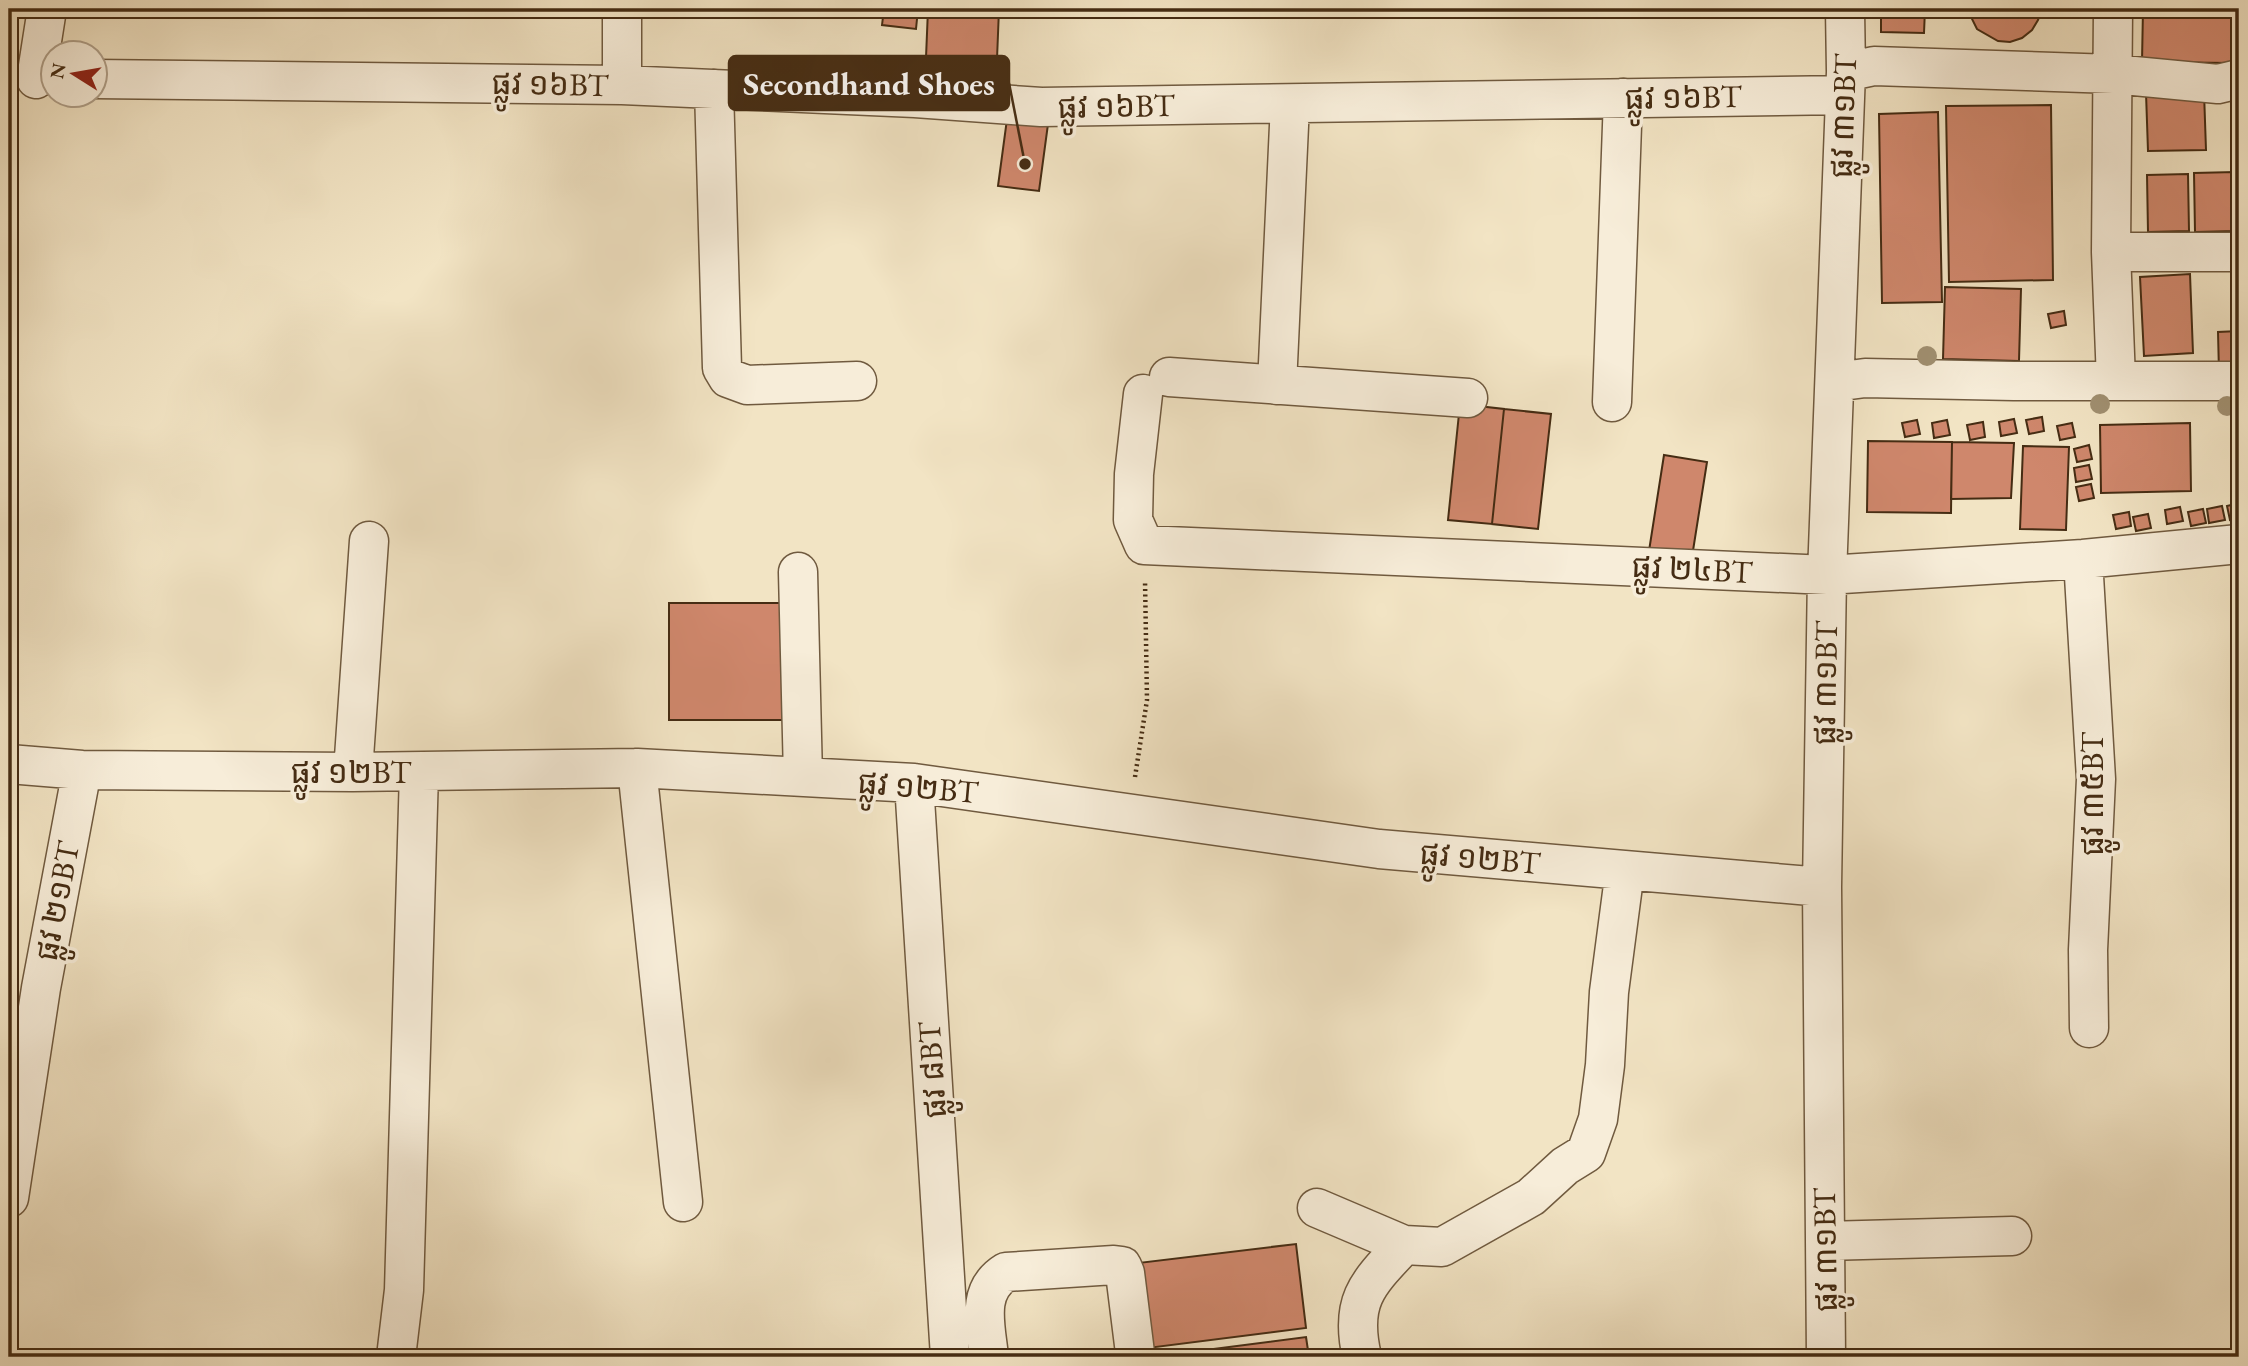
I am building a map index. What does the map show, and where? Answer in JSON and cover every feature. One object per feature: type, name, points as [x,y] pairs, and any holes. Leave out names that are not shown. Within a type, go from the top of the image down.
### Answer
[{"type":"street","points":[[32,79],[47,9]]},
{"type":"street","points":[[622,9],[622,85]]},
{"type":"street","name":"ផ្លូវ ៣១BT","points":[[1826,1357],[1822,887],[1827,575],[1845,83],[1845,9]]},
{"type":"street","points":[[2113,9],[2111,252],[2116,380]]},
{"type":"street","name":"ផ្លូវ ១៦BT","points":[[108,79],[622,85],[915,98],[1041,107],[1623,98],[1845,83],[1874,66],[2113,74],[2218,84],[2239,79]]},
{"type":"street","points":[[714,89],[722,368],[728,378],[747,385],[856,381]]},
{"type":"street","points":[[1612,402],[1623,98]]},
{"type":"street","points":[[1277,385],[1290,104]]},
{"type":"street","points":[[2111,252],[2239,252]]},
{"type":"street","points":[[1835,382],[1865,378],[2239,381]]},
{"type":"street","points":[[1144,545],[1133,520],[1134,474],[1156,386],[1277,385],[1468,398]]},
{"type":"street","points":[[353,772],[369,541]]},
{"type":"street","name":"ផ្លូវ ២៤BT","points":[[1144,545],[1827,575],[2082,559],[2239,544]]},
{"type":"street","name":"ផ្លូវ ៣៥BT","points":[[2082,559],[2096,779],[2088,950],[2089,1028]]},
{"type":"street","points":[[798,572],[803,777]]},
{"type":"street","name":"ផ្លូវ ១២BT","points":[[9,764],[82,770],[353,772],[637,768],[914,783],[1379,849],[1822,887]]},
{"type":"street","points":[[637,768],[683,1202]]},
{"type":"street","name":"ផ្លូវ ២១BT","points":[[9,1198],[41,988],[82,770]]},
{"type":"street","points":[[396,1357],[404,1290],[419,772]]},
{"type":"street","name":"ផ្លូវ ៨BT","points":[[914,783],[950,1357]]},
{"type":"street","points":[[1317,1208],[1404,1245],[1442,1247],[1531,1197],[1565,1166],[1586,1153],[1598,1119],[1605,1065],[1609,992],[1625,870]]},
{"type":"street","points":[[1825,1241],[2012,1236]]},
{"type":"street","points":[[1362,1357],[1357,1338],[1360,1299],[1380,1270],[1404,1245]]},
{"type":"street","points":[[989,1357],[984,1306],[995,1279],[1006,1272],[1114,1265],[1122,1266],[1125,1273],[1135,1353],[1132,1357]]},
{"type":"path","points":[[1130,812],[1147,700],[1144,545]]},
{"type":"building","points":[[884,9],[918,9],[916,29],[882,25]]},
{"type":"building","points":[[928,9],[999,9],[996,84],[925,82]]},
{"type":"building","points":[[1881,9],[1925,9],[1924,33],[1881,32]]},
{"type":"building","points":[[1969,9],[2042,9],[2032,30],[2022,38],[2010,42],[1998,41],[1977,29]]},
{"type":"building","points":[[2143,9],[2232,9],[2232,63],[2142,62]]},
{"type":"building","points":[[2204,92],[2206,150],[2148,151],[2146,93]]},
{"type":"building","points":[[2051,105],[2053,280],[1949,282],[1946,106]]},
{"type":"building","points":[[1938,112],[1942,302],[1882,303],[1879,114]]},
{"type":"building","points":[[1007,119],[1048,124],[1039,191],[998,186]]},
{"type":"building","points":[[2235,172],[2236,231],[2195,232],[2194,173]]},
{"type":"building","points":[[2188,174],[2189,231],[2148,232],[2147,175]]},
{"type":"building","points":[[2190,274],[2193,353],[2144,356],[2140,277]]},
{"type":"building","points":[[1945,287],[2021,289],[2019,361],[1943,359]]},
{"type":"building","points":[[2064,311],[2066,325],[2051,328],[2048,314]]},
{"type":"building","points":[[2239,331],[2239,373],[2219,373],[2218,332]]},
{"type":"building","points":[[1460,404],[1504,409],[1492,524],[1448,520]]},
{"type":"building","points":[[1504,409],[1551,414],[1538,529],[1492,524]]},
{"type":"building","points":[[2042,417],[2044,431],[2029,434],[2026,420]]},
{"type":"building","points":[[2014,419],[2017,433],[2001,436],[1999,422]]},
{"type":"building","points":[[1917,420],[1920,434],[1905,437],[1902,423]]},
{"type":"building","points":[[1947,420],[1950,435],[1934,438],[1932,423]]},
{"type":"building","points":[[1983,422],[1985,437],[1970,440],[1967,425]]},
{"type":"building","points":[[2072,423],[2075,437],[2060,440],[2057,426]]},
{"type":"building","points":[[2190,423],[2191,491],[2101,493],[2100,425]]},
{"type":"building","points":[[1868,441],[1952,442],[1951,513],[1867,512]]},
{"type":"building","points":[[1952,442],[2014,443],[2011,498],[1951,499]]},
{"type":"building","points":[[2089,445],[2092,459],[2077,462],[2074,449]]},
{"type":"building","points":[[2023,446],[2069,447],[2066,530],[2020,529]]},
{"type":"building","points":[[1664,455],[1707,462],[1692,557],[1649,551]]},
{"type":"building","points":[[2089,465],[2092,479],[2076,482],[2074,468]]},
{"type":"building","points":[[2091,484],[2094,498],[2079,501],[2076,487]]},
{"type":"building","points":[[2239,503],[2239,518],[2230,520],[2227,506]]},
{"type":"building","points":[[2222,506],[2225,520],[2209,523],[2207,509]]},
{"type":"building","points":[[2180,507],[2183,521],[2167,524],[2165,510]]},
{"type":"building","points":[[2203,509],[2206,523],[2191,526],[2188,512]]},
{"type":"building","points":[[2129,512],[2131,526],[2116,529],[2113,515]]},
{"type":"building","points":[[2148,514],[2151,528],[2136,531],[2133,517]]},
{"type":"building","points":[[669,603],[792,603],[792,720],[669,720]]},
{"type":"building","points":[[1296,1244],[1306,1328],[1148,1348],[1138,1263]]},
{"type":"building","points":[[1306,1337],[1309,1357],[1151,1357]]},
{"type":"place","name":"Secondhand Shoes","points":[[1025,164]]}]
